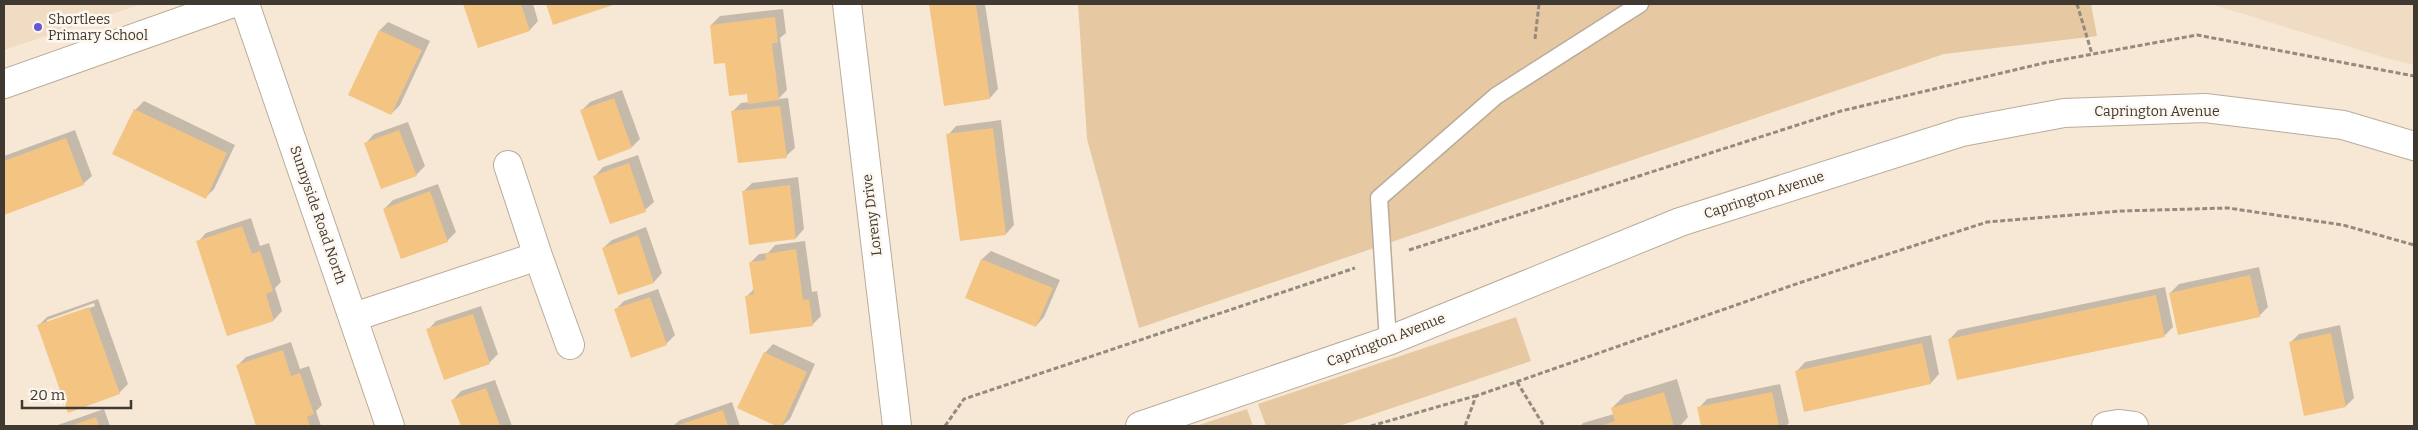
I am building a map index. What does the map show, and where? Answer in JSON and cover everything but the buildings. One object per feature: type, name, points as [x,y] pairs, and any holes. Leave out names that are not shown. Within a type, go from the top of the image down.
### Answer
[{"type":"street","points":[[4,84],[230,4]]},
{"type":"street","name":"Sunnyside Road North","points":[[245,4],[390,426]]},
{"type":"street","name":"Loreny Drive","points":[[846,4],[897,426]]},
{"type":"street","name":"Caprington Avenue","points":[[1140,426],[1388,341],[1680,222],[1962,132],[2064,113],[2205,108],[2343,125],[2414,146]]},
{"type":"street","points":[[508,165],[570,345]]},
{"type":"street","points":[[354,317],[538,256]]},
{"type":"street","points":[[2106,426],[2118,424],[2134,426]]},
{"type":"lane","points":[[1388,341],[1379,198],[1496,96],[1640,4]]},
{"type":"path","points":[[2077,4],[2092,54]]},
{"type":"path","points":[[945,426],[964,399],[1384,258],[1841,111],[2044,63],[2197,35],[2414,76]]},
{"type":"path","points":[[1371,426],[1476,396],[1799,283],[1987,222],[2120,211],[2228,208],[2343,225],[2414,245]]},
{"type":"path","points":[[1517,382],[1544,426]]},
{"type":"path","points":[[1465,426],[1476,396]]},
{"type":"shaded area","name":"Shortlees Primary School","points":[[4,4],[142,4],[4,50]]},
{"type":"shaded area","points":[[1078,4],[2091,4],[2097,36],[1944,54],[1139,328],[1087,139]]},
{"type":"shaded area","points":[[2211,4],[2414,4],[2414,65],[2386,58]]},
{"type":"shaded area","points":[[1516,317],[1531,361],[1339,426],[1266,426],[1258,404]]},
{"type":"shaded area","points":[[1247,409],[1253,426],[1196,426]]},
{"type":"place","name":"Shortlees Primary School","points":[[38,27]]}]
